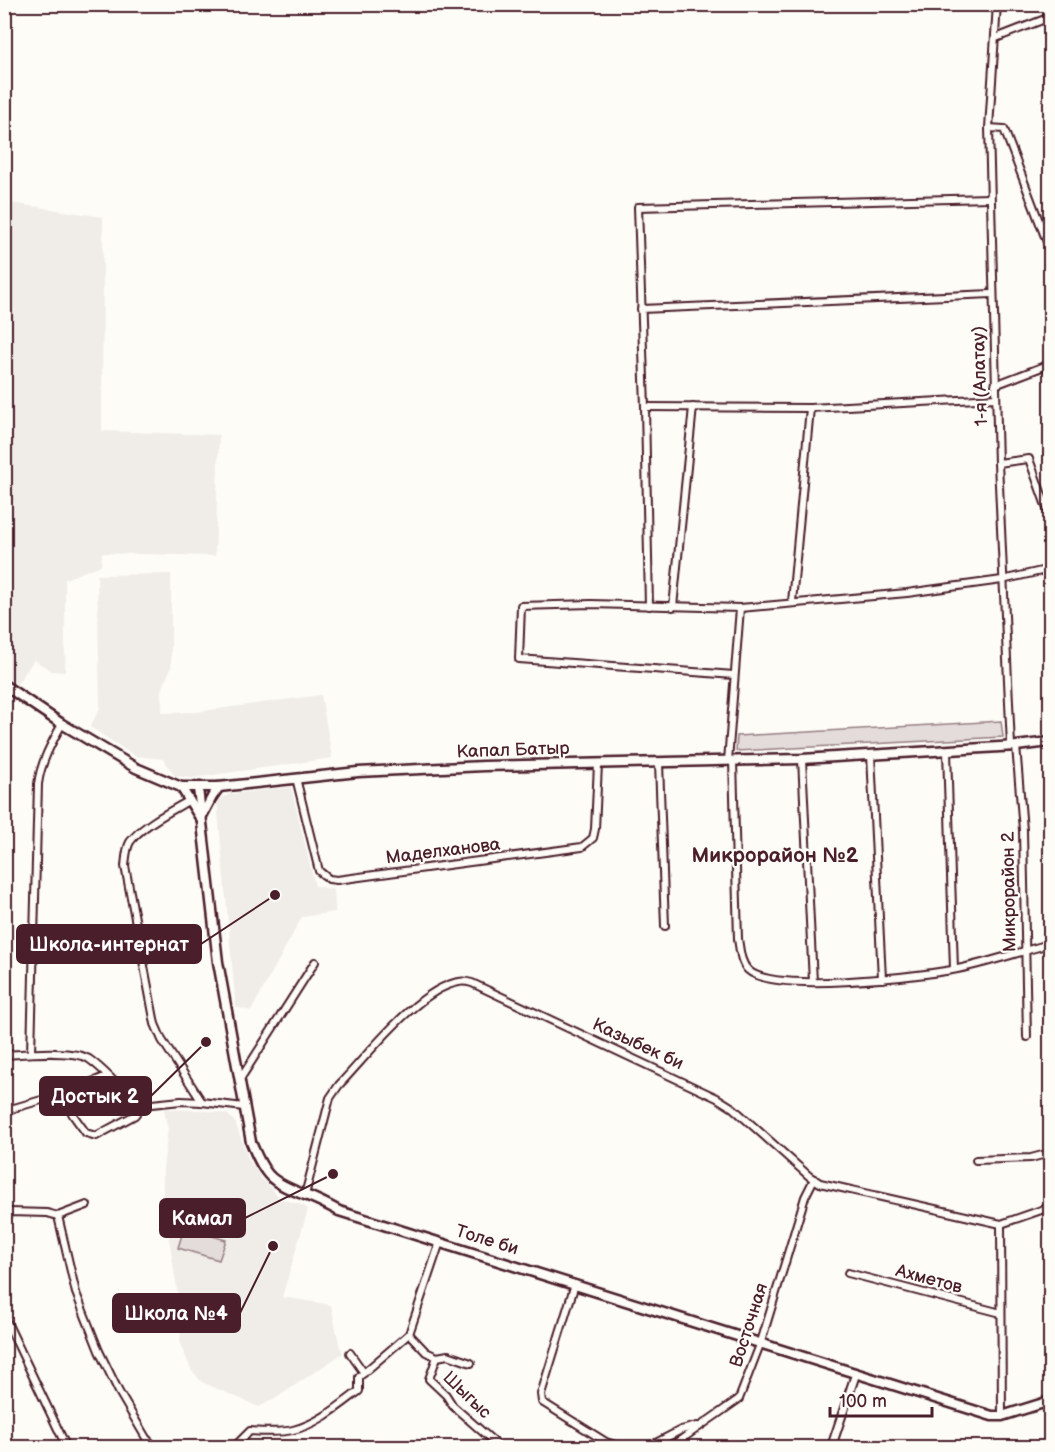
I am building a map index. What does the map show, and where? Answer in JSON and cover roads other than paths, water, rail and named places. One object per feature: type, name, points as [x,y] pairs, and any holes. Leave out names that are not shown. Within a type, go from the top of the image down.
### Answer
[{"type":"main road","name":"Капал Батыр","points":[[4,685],[62,724],[136,768],[181,787],[198,788],[358,772],[802,759],[947,751],[1050,742]]},
{"type":"main road","points":[[181,787],[201,819]]},
{"type":"main road","points":[[201,819],[219,787]]},
{"type":"main road","name":"Толе би","points":[[198,788],[218,962],[239,1081],[251,1142],[259,1163],[273,1180],[288,1190],[305,1195],[339,1211],[992,1416],[1002,1416],[1050,1401]]},
{"type":"street","name":"1-я (Алатау)","points":[[997,4],[989,110],[992,294],[1002,580],[1013,746]]},
{"type":"street","points":[[996,38],[1050,17]]},
{"type":"street","points":[[989,128],[1004,129],[1050,250]]},
{"type":"street","points":[[649,606],[638,207],[990,198]]},
{"type":"street","points":[[641,309],[992,294]]},
{"type":"street","points":[[995,385],[1050,364]]},
{"type":"street","points":[[645,407],[810,408],[996,398]]},
{"type":"street","points":[[674,607],[693,407]]},
{"type":"street","points":[[792,602],[810,408]]},
{"type":"street","points":[[998,463],[1029,459],[1050,517]]},
{"type":"street","points":[[734,675],[519,658],[521,606],[591,604],[740,608],[907,593],[1002,580],[1050,569]]},
{"type":"street","points":[[740,608],[730,761],[738,939],[742,961],[747,969],[759,977],[813,982],[882,979],[954,969],[1050,944]]},
{"type":"street","points":[[31,1053],[38,784],[40,768],[45,755],[62,724]]},
{"type":"street","name":"Микрорайон 2","points":[[1013,746],[1023,830],[1027,1037]]},
{"type":"street","points":[[947,751],[954,969]]},
{"type":"street","points":[[871,755],[882,979]]},
{"type":"street","points":[[802,759],[813,982]]},
{"type":"street","points":[[659,763],[665,926]]},
{"type":"street","name":"Маделханова","points":[[296,778],[319,872],[330,879],[337,880],[582,847],[592,838],[595,829],[598,764]]},
{"type":"street","points":[[190,800],[131,841],[126,852],[125,866],[155,1024],[162,1040],[202,1102]]},
{"type":"street","points":[[239,1081],[315,962]]},
{"type":"street","name":"Казыбек би","points":[[305,1195],[330,1098],[339,1085],[413,1006],[448,984],[461,981],[472,983],[717,1098],[733,1108],[820,1183],[1001,1224]]},
{"type":"street","points":[[4,1055],[31,1053],[79,1055],[89,1059],[134,1102],[142,1105],[180,1101],[244,1107]]},
{"type":"street","points":[[4,1111],[62,1094],[107,1076]]},
{"type":"street","points":[[62,1094],[86,1133],[96,1136],[135,1115],[142,1105]]},
{"type":"street","points":[[976,1160],[1031,1158],[1050,1153]]},
{"type":"street","name":"Восточная","points":[[669,1448],[739,1399],[761,1342],[805,1197],[814,1179]]},
{"type":"street","points":[[4,1215],[10,1212],[47,1213],[58,1216],[87,1205]]},
{"type":"street","points":[[1002,1416],[1001,1224],[1050,1207]]},
{"type":"street","points":[[58,1216],[76,1293],[99,1351],[146,1438],[156,1448]]},
{"type":"street","points":[[233,1448],[250,1431],[293,1430],[332,1412],[359,1391],[359,1377],[409,1334],[440,1242]]},
{"type":"street","name":"Ахметов","points":[[849,1273],[1001,1313]]},
{"type":"street","points":[[575,1284],[540,1394],[542,1402],[549,1409],[606,1442],[624,1448]]},
{"type":"street","points":[[4,1316],[67,1448]]},
{"type":"street","points":[[409,1334],[426,1352],[437,1357],[448,1355],[471,1363]]},
{"type":"street","points":[[350,1353],[364,1373]]},
{"type":"street","name":"Шыгыс","points":[[437,1357],[429,1379],[446,1395],[453,1406],[501,1448]]},
{"type":"street","points":[[831,1448],[856,1373]]},
{"type":"street","points":[[639,1448],[681,1430],[701,1426]]},
{"type":"place","name":"Школа-интернат","points":[[275,895]]},
{"type":"place","name":"Достык 2","points":[[206,1042]]},
{"type":"place","name":"Камал","points":[[333,1174]]},
{"type":"place","name":"Школа №4","points":[[273,1246]]},
{"type":"district","name":"Микрорайон №2","points":[[775,855]]}]
